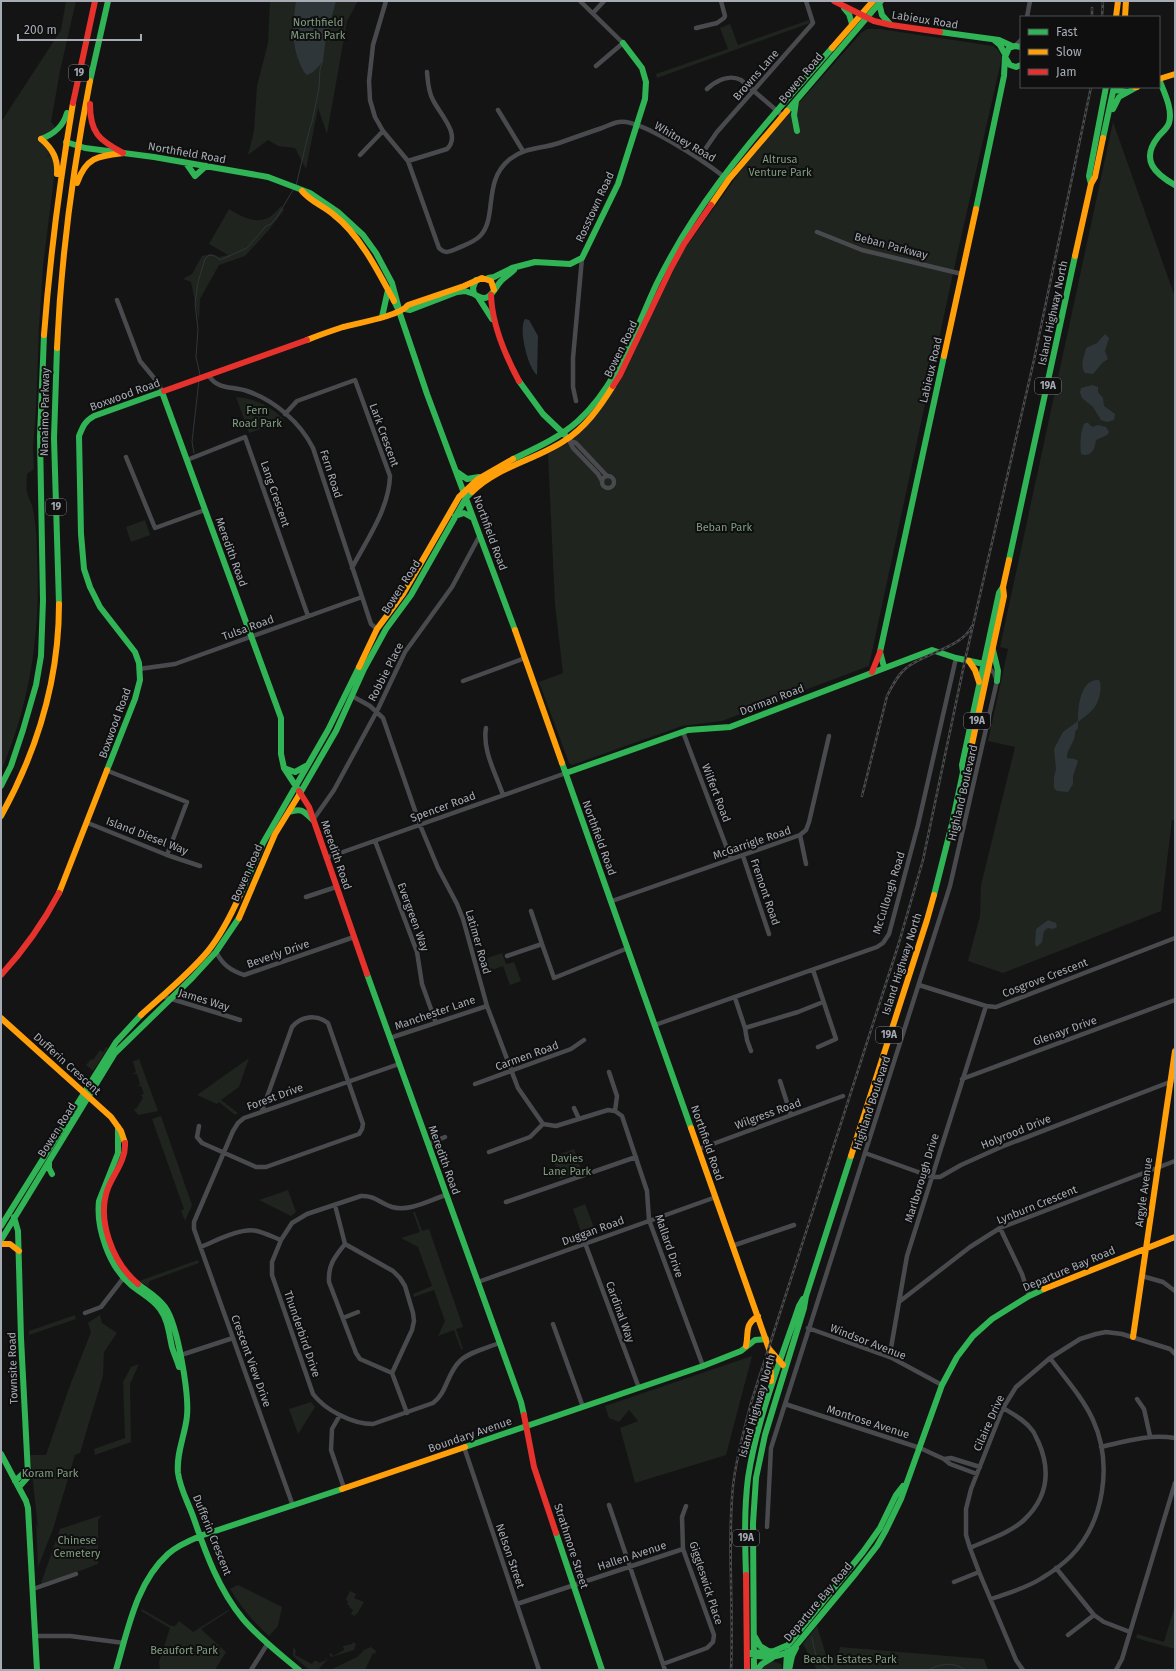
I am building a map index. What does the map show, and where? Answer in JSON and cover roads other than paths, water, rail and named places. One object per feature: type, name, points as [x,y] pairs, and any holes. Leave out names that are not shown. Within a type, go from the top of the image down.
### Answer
[{"type":"main road","name":"Nanaimo Parkway","points":[[1,816],[26,767],[41,724],[52,680],[58,634],[59,586],[54,469],[54,428],[59,303],[78,146],[86,99],[108,1]]},
{"type":"main road","points":[[111,1],[92,91],[90,121],[92,128],[100,139],[123,153]]},
{"type":"main road","name":"Labieux Road","points":[[834,1],[863,16],[891,25],[1002,41],[1016,46]]},
{"type":"main road","points":[[1116,16],[1118,1]]},
{"type":"main road","points":[[1125,16],[1126,1]]},
{"type":"main road","points":[[1128,16],[1129,1]]},
{"type":"main road","name":"Nanaimo Parkway","points":[[1,786],[16,751],[32,700],[40,658],[44,610],[41,400],[47,293],[53,235],[66,142],[83,52],[95,2]]},
{"type":"main road","points":[[47,293],[46,272],[58,167],[51,147],[41,139],[59,130],[66,116],[86,21],[95,2]]},
{"type":"main road","points":[[878,2],[882,15],[891,25]]},
{"type":"main road","name":"Bowen Road","points":[[1,1225],[116,1042],[135,1020],[183,977],[208,951],[228,921],[263,843],[328,730],[377,629],[403,594],[464,492],[482,476],[507,461],[546,443],[562,433],[589,410],[609,383],[678,244],[723,176],[852,24],[878,2]]},
{"type":"main road","points":[[842,6],[849,14],[852,24]]},
{"type":"main road","name":"Bowen Road","points":[[1,1240],[89,1098],[115,1053],[169,998],[192,978],[216,952],[237,922],[275,834],[336,731],[364,669],[386,629],[411,595],[466,498],[476,488],[491,477],[569,439],[590,418],[614,386],[684,244],[729,180],[783,116],[863,16]]},
{"type":"main road","points":[[994,40],[1000,45],[1007,63],[1019,66]]},
{"type":"main road","name":"Rosstown Road","points":[[582,258],[618,184],[638,126],[648,85],[646,74],[639,61],[623,43]]},
{"type":"main road","points":[[1005,55],[1016,46]]},
{"type":"main road","name":"Labieux Road","points":[[884,667],[880,652],[1004,76],[1005,55]]},
{"type":"main road","points":[[1004,76],[1008,71],[1019,66]]},
{"type":"main road","points":[[1160,79],[1175,74]]},
{"type":"main road","points":[[1160,82],[1170,111],[1169,125],[1152,147],[1149,155],[1150,165],[1155,173],[1164,180],[1175,185]]},
{"type":"main road","name":"Island Highway North","points":[[1091,184],[1089,176],[1106,88]]},
{"type":"main road","points":[[1114,88],[1128,92]]},
{"type":"main road","name":"Island Highway North","points":[[747,1670],[752,1654],[755,1635],[753,1501],[757,1467],[765,1435],[804,1308],[806,1296],[927,920],[952,824],[963,772],[962,765],[979,686],[993,649],[1004,596],[1003,587],[1091,184],[1095,177],[1114,88]]},
{"type":"main road","points":[[1105,128],[1116,101],[1119,97],[1134,88]]},
{"type":"main road","points":[[796,99],[794,115],[797,131]]},
{"type":"main road","name":"Northfield Road","points":[[66,142],[78,146],[268,177],[310,193],[338,212],[363,235],[376,253],[392,282],[427,394],[525,658],[766,1340],[772,1354],[786,1366]]},
{"type":"main road","points":[[59,303],[64,282],[72,212],[79,174],[87,163],[94,158],[101,155],[123,153]]},
{"type":"main road","points":[[186,163],[195,176],[206,166]]},
{"type":"main road","name":"Northfield Road","points":[[302,191],[308,198],[335,215],[353,234],[372,260],[402,310]]},
{"type":"main road","points":[[495,324],[476,296],[473,288],[476,280],[494,277],[516,267],[535,262],[570,264],[582,258]]},
{"type":"main road","points":[[476,296],[486,298],[516,267]]},
{"type":"main road","points":[[488,278],[493,283],[491,305],[495,324],[504,348],[524,389],[543,415],[569,439]]},
{"type":"main road","name":"Boxwood Road","points":[[1,975],[27,946],[52,907],[88,823],[138,692],[140,680],[137,657],[133,648],[100,607],[90,587],[82,557],[79,436],[83,425],[90,418],[343,326],[382,318],[408,306],[476,280]]},
{"type":"main road","points":[[382,318],[388,288]]},
{"type":"main road","name":"Boxwood Road","points":[[402,310],[410,310],[457,292],[465,292],[476,296]]},
{"type":"main road","name":"Meredith Road","points":[[162,392],[281,718],[281,754],[284,768],[309,807],[399,1064],[521,1402],[526,1426]]},
{"type":"main road","points":[[456,471],[467,479],[482,476]]},
{"type":"main road","points":[[455,516],[464,513],[473,518]]},
{"type":"main road","name":"Island Highway North","points":[[963,772],[967,766],[999,593],[1003,587]]},
{"type":"main road","points":[[993,649],[998,671],[997,681]]},
{"type":"main road","name":"Dorman Road","points":[[566,773],[683,732],[730,726],[932,650],[986,666]]},
{"type":"main road","points":[[872,672],[880,652]]},
{"type":"main road","points":[[969,661],[977,675],[979,686]]},
{"type":"main road","points":[[284,768],[295,772],[304,768],[309,763]]},
{"type":"main road","points":[[288,813],[298,808],[313,820]]},
{"type":"main road","name":"Dufferin Crescent","points":[[1,1018],[111,1117],[118,1127],[118,1155],[102,1188],[98,1209],[102,1230],[112,1258],[125,1277],[152,1299],[160,1309],[168,1327],[184,1378],[187,1411],[185,1431],[178,1455],[178,1469],[182,1487],[199,1536],[231,1603],[242,1618],[299,1670]]},
{"type":"main road","name":"Argyle Avenue","points":[[1133,1337],[1158,1167],[1173,1081],[1175,1051]]},
{"type":"main road","points":[[14,1218],[15,1210],[27,1185]]},
{"type":"main road","name":"Townsite Road","points":[[14,1218],[18,1231],[28,1474],[27,1478],[19,1487]]},
{"type":"main road","points":[[1,1225],[3,1228],[1,1234]]},
{"type":"main road","name":"Departure Bay Road","points":[[752,1654],[772,1656],[786,1654],[799,1643],[877,1546],[901,1499],[942,1385],[957,1357],[973,1336],[992,1319],[1029,1296],[1062,1281],[1175,1237]]},
{"type":"main road","points":[[1,1244],[10,1244],[19,1251]]},
{"type":"main road","name":"Island Highway North","points":[[754,1670],[752,1654],[746,1501],[750,1468],[754,1446],[770,1392],[799,1306],[806,1296]]},
{"type":"main road","points":[[746,1348],[748,1339],[748,1324],[752,1319],[758,1316]]},
{"type":"main road","name":"Boundary Avenue","points":[[116,1670],[141,1592],[151,1573],[160,1561],[173,1550],[199,1536],[293,1506],[703,1366],[740,1352],[755,1340],[766,1340]]},
{"type":"main road","points":[[770,1392],[772,1373],[769,1360],[772,1354]]},
{"type":"main road","name":"Strathmore Street","points":[[526,1426],[534,1467],[602,1670]]},
{"type":"main road","points":[[1,1454],[19,1487],[28,1508],[37,1670]]},
{"type":"main road","points":[[15,1481],[27,1470]]},
{"type":"main road","name":"Departure Bay Road","points":[[772,1656],[788,1645],[863,1552],[880,1528],[896,1495],[906,1482]]},
{"type":"main road","points":[[746,1501],[749,1518],[749,1536],[753,1541]]},
{"type":"main road","points":[[755,1635],[760,1646],[782,1663],[787,1670]]},
{"type":"main road","points":[[787,1670],[799,1643]]},
{"type":"main road","points":[[787,1670],[786,1654],[788,1645]]},
{"type":"main road","points":[[757,1670],[772,1656]]},
{"type":"street","points":[[386,1],[373,45],[369,81],[370,100],[375,117],[383,131],[408,161],[439,248],[446,252],[475,240],[483,233],[494,182],[508,161],[522,151],[498,110]]},
{"type":"street","name":"Rosstown Road","points":[[580,1],[623,43]]},
{"type":"street","points":[[593,13],[604,1]]},
{"type":"street","points":[[696,28],[717,23],[724,18],[724,9],[721,1]]},
{"type":"street","name":"Browns Lane","points":[[699,158],[717,132],[813,23],[806,1]]},
{"type":"street","points":[[1027,16],[1030,1]]},
{"type":"street","points":[[596,66],[623,43]]},
{"type":"street","points":[[408,161],[446,149],[450,146],[452,141],[448,123],[432,100],[428,87],[427,72]]},
{"type":"street","points":[[707,90],[712,84],[731,77],[741,80],[783,116]]},
{"type":"street","name":"Whitney Road","points":[[522,151],[551,146],[620,122],[638,126],[668,140],[699,158],[723,176]]},
{"type":"street","points":[[360,155],[383,131]]},
{"type":"street","name":"Beban Parkway","points":[[817,232],[862,250],[962,274]]},
{"type":"street","name":"Rosstown Road","points":[[576,400],[573,386],[573,358],[582,258]]},
{"type":"street","name":"Meredith Road","points":[[117,300],[140,361],[159,384],[162,392]]},
{"type":"street","name":"Fern Road","points":[[208,376],[213,382],[221,387],[246,391],[267,400],[299,426],[307,436],[313,448],[371,624],[377,629]]},
{"type":"street","name":"Lark Crescent","points":[[285,414],[297,401],[355,380],[390,476],[386,503],[352,568]]},
{"type":"street","name":"Lang Crescent","points":[[187,460],[246,437],[308,616]]},
{"type":"street","points":[[569,439],[576,443],[607,476],[611,476],[613,479],[612,486],[609,488],[605,487],[598,474],[573,448],[569,439]]},
{"type":"street","points":[[126,457],[155,528],[205,510]]},
{"type":"street","points":[[602,481],[607,476]]},
{"type":"street","name":"Robbie Place","points":[[313,820],[334,790],[377,711],[405,652],[452,587],[480,535]]},
{"type":"street","name":"Tulsa Road","points":[[139,669],[175,664],[362,597]]},
{"type":"street","points":[[463,680],[525,658]]},
{"type":"street","name":"McCullough Road","points":[[655,1025],[735,998],[877,947],[884,943],[889,934],[918,825],[956,658]]},
{"type":"street","points":[[986,666],[994,673],[997,681]]},
{"type":"street","name":"Highland Boulevard","points":[[767,1527],[771,1448],[950,886],[997,681]]},
{"type":"street","points":[[352,696],[377,711]]},
{"type":"street","name":"Latimer Road","points":[[377,711],[383,718],[420,825],[438,868],[461,914],[487,1006],[511,1071],[518,1088],[543,1124]]},
{"type":"street","points":[[486,728],[485,736],[487,749],[503,795]]},
{"type":"street","name":"Wilfert Road","points":[[683,732],[731,859]]},
{"type":"street","name":"McGarrigle Road","points":[[612,902],[800,835],[806,830],[810,822],[829,736]]},
{"type":"street","points":[[108,771],[187,802],[167,855]]},
{"type":"street","name":"Spencer Road","points":[[326,858],[566,773]]},
{"type":"street","name":"Island Diesel Way","points":[[88,823],[167,855],[200,866]]},
{"type":"street","points":[[800,835],[806,864]]},
{"type":"street","name":"Evergreen Way","points":[[375,841],[417,952],[422,984],[436,1023]]},
{"type":"street","name":"Fremont Road","points":[[743,856],[769,934]]},
{"type":"street","points":[[306,897],[336,887]]},
{"type":"street","points":[[531,911],[554,978],[628,948]]},
{"type":"street","name":"Beverly Drive","points":[[216,952],[222,962],[229,969],[244,975],[354,937]]},
{"type":"street","name":"Cosgrove Crescent","points":[[919,985],[986,1006],[996,1007],[1175,938]]},
{"type":"street","points":[[507,956],[542,944]]},
{"type":"street","points":[[813,970],[836,1039],[818,1047]]},
{"type":"street","name":"James Way","points":[[162,996],[240,1020]]},
{"type":"street","points":[[735,998],[746,1028],[747,1040],[751,1051]]},
{"type":"street","name":"Glenayr Drive","points":[[962,1079],[1175,1000]]},
{"type":"street","points":[[746,1028],[798,1012],[823,1002]]},
{"type":"street","name":"Manchester Lane","points":[[390,1038],[487,1006]]},
{"type":"street","name":"Marlborough Drive","points":[[892,1358],[891,1348],[907,1256],[986,1006]]},
{"type":"street","points":[[200,1126],[197,1137],[202,1143],[256,1167],[266,1167],[359,1134],[363,1124],[328,1023],[321,1018],[306,1018],[298,1021],[292,1027],[262,1111]]},
{"type":"street","name":"Carmen Road","points":[[475,1084],[571,1049],[584,1040]]},
{"type":"street","name":"Forest Drive","points":[[194,1222],[233,1131],[238,1123],[244,1118],[399,1064]]},
{"type":"street","points":[[489,1152],[530,1138],[543,1124],[556,1126],[608,1110],[615,1110],[617,1096],[609,1072]]},
{"type":"street","points":[[780,1081],[791,1115]]},
{"type":"street","name":"Holyrood Drive","points":[[932,1177],[940,1177],[1001,1147],[1173,1081]]},
{"type":"street","name":"Wilgress Road","points":[[699,1148],[843,1096]]},
{"type":"street","points":[[574,1108],[579,1119]]},
{"type":"street","name":"Mallard Drive","points":[[615,1110],[622,1116],[647,1191],[649,1220],[703,1366]]},
{"type":"street","points":[[428,1144],[445,1137]]},
{"type":"street","points":[[865,1153],[932,1177]]},
{"type":"street","points":[[506,1202],[636,1157]]},
{"type":"street","name":"Lynburn Crescent","points":[[899,1302],[970,1247],[1000,1228],[1175,1161]]},
{"type":"street","name":"Thunderbird Drive","points":[[446,1195],[414,1206],[403,1208],[392,1207],[368,1195],[360,1196],[307,1214],[292,1223],[281,1240],[272,1262],[272,1275],[313,1394],[318,1401],[340,1415],[366,1424],[373,1424],[433,1403],[440,1398],[459,1362],[467,1356],[499,1343]]},
{"type":"street","name":"Duggan Road","points":[[478,1282],[716,1197]]},
{"type":"street","points":[[335,1205],[345,1244],[393,1271],[405,1286],[414,1321],[412,1330],[392,1373],[407,1413]]},
{"type":"street","name":"Crescent View Drive","points":[[194,1222],[194,1229],[293,1506]]},
{"type":"street","points":[[732,1246],[794,1225]]},
{"type":"street","points":[[1000,1228],[1022,1274],[1029,1296]]},
{"type":"street","points":[[201,1247],[242,1232],[252,1230],[281,1240]]},
{"type":"street","name":"Cardinal Way","points":[[585,1243],[639,1388]]},
{"type":"street","points":[[345,1244],[331,1264],[329,1272],[330,1282],[343,1318],[356,1353],[360,1359],[392,1373]]},
{"type":"street","points":[[1142,1276],[1163,1282],[1175,1291]]},
{"type":"street","points":[[85,1313],[101,1307],[125,1277]]},
{"type":"street","points":[[343,1318],[358,1312]]},
{"type":"street","points":[[553,1324],[583,1407]]},
{"type":"street","name":"Windsor Avenue","points":[[808,1328],[892,1358],[942,1385]]},
{"type":"street","name":"Cilaire Drive","points":[[1023,1670],[1016,1660],[979,1572],[966,1535],[966,1509],[977,1474],[1003,1408],[1016,1386],[1050,1358],[1080,1339],[1096,1334],[1117,1333],[1170,1349],[1175,1354]]},
{"type":"street","points":[[177,1356],[233,1338]]},
{"type":"street","points":[[991,1599],[1040,1579],[1070,1557],[1079,1546],[1094,1519],[1101,1500],[1104,1471],[1101,1447],[1093,1421],[1078,1396],[1050,1358]]},
{"type":"street","points":[[1137,1399],[1144,1408],[1150,1436]]},
{"type":"street","name":"Montrose Avenue","points":[[785,1404],[920,1448],[944,1459],[950,1464],[977,1474]]},
{"type":"street","points":[[970,1548],[1011,1529],[1023,1521],[1040,1499],[1045,1485],[1046,1471],[1043,1453],[1032,1430],[1020,1418],[1003,1408]]},
{"type":"street","points":[[340,1415],[332,1429],[330,1440],[331,1450],[344,1488]]},
{"type":"street","points":[[1101,1447],[1150,1436],[1175,1438]]},
{"type":"street","name":"Nelson Street","points":[[464,1447],[539,1670]]},
{"type":"street","name":"Montrose Avenue","points":[[944,1459],[951,1458],[980,1467]]},
{"type":"street","points":[[1116,1670],[1122,1659],[1175,1483]]},
{"type":"street","points":[[609,1505],[665,1670]]},
{"type":"street","name":"Giggleswick Place","points":[[663,1664],[707,1648],[713,1642],[714,1635],[683,1549],[682,1517],[686,1506]]},
{"type":"street","name":"Hallen Avenue","points":[[517,1604],[683,1549]]},
{"type":"street","points":[[1056,1568],[1094,1615],[1104,1622],[1130,1632]]},
{"type":"street","points":[[954,1582],[979,1572]]},
{"type":"street","points":[[32,1589],[76,1574]]},
{"type":"street","points":[[1068,1635],[1094,1615]]},
{"type":"street","points":[[35,1636],[70,1636],[124,1643]]},
{"type":"street","points":[[251,1670],[268,1643]]},
{"type":"waterway","points":[[296,186],[312,122],[319,88],[320,69],[323,60]]},
{"type":"waterway","points":[[200,375],[196,357],[198,329],[195,304],[198,282],[205,259],[209,255],[215,256],[220,260],[247,248],[266,226],[271,224],[277,217],[293,190]]},
{"type":"waterway","points":[[194,453],[192,442],[199,380]]},
{"type":"waterway","points":[[812,1637],[816,1656],[821,1664],[830,1670]]},
{"type":"waterway","points":[[928,1670],[947,1664],[956,1665],[965,1670]]},
{"type":"railway","points":[[1102,16],[1103,1]]},
{"type":"railway","points":[[1092,8],[1092,16]]},
{"type":"railway","points":[[731,1670],[731,1509],[734,1476],[740,1444],[751,1403],[898,946],[923,860],[965,660],[1034,360],[1091,88]]},
{"type":"railway","points":[[862,796],[887,696],[895,681],[902,672],[913,663],[960,640],[967,634],[972,626]]},
{"type":"park label","name":"Northfield Marsh Park","points":[[318,28]]},
{"type":"park label","name":"Altrusa Venture Park","points":[[780,165]]},
{"type":"park label","name":"Fern Road Park","points":[[257,416]]},
{"type":"park label","name":"Beban Park","points":[[724,527]]},
{"type":"park label","name":"Davies Lane Park","points":[[567,1164]]},
{"type":"park label","name":"Koram Park","points":[[50,1473]]},
{"type":"park label","name":"Chinese Cemetery","points":[[77,1546]]},
{"type":"park label","name":"Beaufort Park","points":[[184,1650]]},
{"type":"park label","name":"Beach Estates Park","points":[[850,1659]]}]
